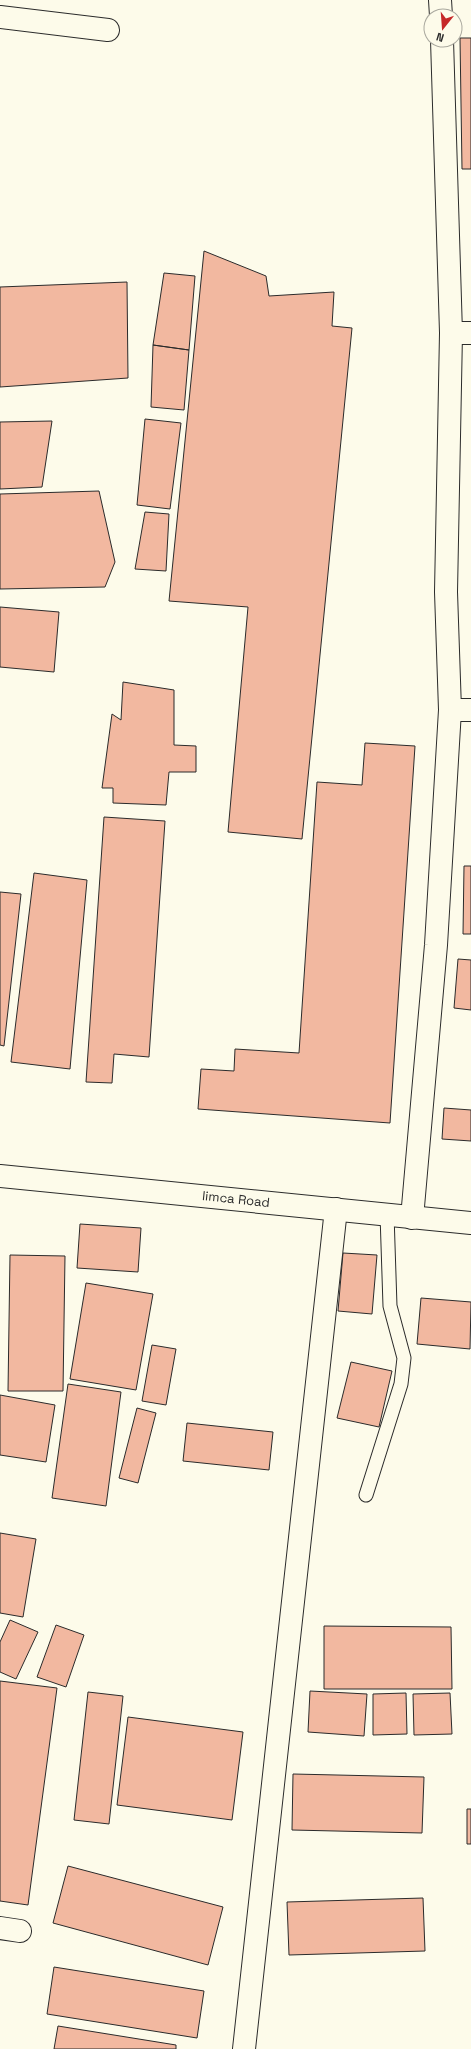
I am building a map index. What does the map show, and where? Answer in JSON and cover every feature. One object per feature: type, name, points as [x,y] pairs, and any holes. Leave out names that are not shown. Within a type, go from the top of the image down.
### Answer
[{"type":"street","points":[[0,17],[108,30]]},
{"type":"street","points":[[412,1218],[436,945],[450,710],[446,592],[461,333],[443,48]]},
{"type":"street","points":[[450,710],[471,710]]},
{"type":"street","name":"limca Road","points":[[0,1176],[387,1214],[471,1224]]},
{"type":"street","points":[[244,2049],[336,1209]]},
{"type":"lane","points":[[366,1495],[401,1384],[404,1358],[390,1306],[387,1214]]},
{"type":"building","points":[[463,38],[471,38],[471,169],[462,169],[460,48],[463,48]]},
{"type":"building","points":[[204,251],[266,276],[269,296],[334,292],[332,326],[352,328],[302,839],[228,832],[248,607],[169,601]]},
{"type":"building","points":[[164,273],[195,276],[189,350],[153,345]]},
{"type":"building","points":[[127,282],[128,378],[0,387],[0,287]]},
{"type":"building","points":[[153,345],[189,350],[184,410],[151,407]]},
{"type":"building","points":[[145,419],[181,423],[170,509],[137,505]]},
{"type":"building","points":[[52,421],[42,487],[0,489],[0,422]]},
{"type":"building","points":[[99,491],[115,562],[105,587],[0,589],[0,494]]},
{"type":"building","points":[[145,512],[169,514],[166,571],[135,569]]},
{"type":"building","points":[[0,607],[59,612],[54,672],[0,667]]},
{"type":"building","points":[[123,682],[174,690],[174,745],[196,746],[196,772],[169,772],[166,805],[113,803],[113,788],[102,788],[112,714],[121,720]]},
{"type":"building","points":[[365,743],[415,746],[390,1123],[198,1109],[201,1069],[234,1071],[235,1049],[299,1053],[317,782],[362,785]]},
{"type":"building","points":[[104,817],[165,821],[149,1057],[114,1054],[112,1083],[86,1082]]},
{"type":"building","points":[[464,866],[471,866],[471,934],[463,934]]},
{"type":"building","points":[[34,873],[87,880],[70,1069],[11,1062]]},
{"type":"building","points":[[0,892],[21,894],[4,1046],[0,1045]]},
{"type":"building","points":[[458,959],[471,960],[471,1010],[454,1008]]},
{"type":"building","points":[[444,1108],[471,1110],[471,1141],[442,1139]]},
{"type":"building","points":[[80,1224],[141,1228],[138,1272],[77,1268]]},
{"type":"building","points":[[343,1253],[377,1255],[372,1314],[338,1311]]},
{"type":"building","points":[[10,1255],[65,1256],[63,1391],[8,1391]]},
{"type":"building","points":[[86,1283],[153,1294],[136,1390],[70,1379]]},
{"type":"building","points":[[421,1298],[471,1302],[470,1349],[417,1344]]},
{"type":"building","points":[[152,1345],[176,1349],[166,1405],[142,1401]]},
{"type":"building","points":[[351,1362],[392,1371],[379,1427],[337,1418]]},
{"type":"building","points":[[68,1384],[121,1392],[106,1506],[52,1498]]},
{"type":"building","points":[[0,1395],[55,1405],[46,1462],[0,1455]]},
{"type":"building","points":[[137,1408],[156,1413],[138,1483],[119,1478]]},
{"type":"building","points":[[187,1423],[273,1432],[269,1470],[183,1461]]},
{"type":"building","points":[[0,1533],[36,1539],[23,1617],[0,1613]]},
{"type":"building","points":[[10,1620],[38,1632],[16,1679],[0,1672],[0,1642]]},
{"type":"building","points":[[56,1625],[84,1635],[66,1687],[37,1677]]},
{"type":"building","points":[[324,1626],[451,1627],[452,1689],[324,1689]]},
{"type":"building","points":[[0,1681],[57,1688],[28,1905],[0,1901]]},
{"type":"building","points":[[310,1691],[367,1694],[364,1736],[308,1732]]},
{"type":"building","points":[[88,1692],[123,1696],[109,1824],[74,1820]]},
{"type":"building","points":[[406,1693],[407,1734],[373,1735],[373,1694]]},
{"type":"building","points":[[450,1693],[452,1734],[414,1735],[413,1694]]},
{"type":"building","points":[[128,1717],[243,1732],[232,1820],[117,1805]]},
{"type":"building","points":[[293,1774],[424,1777],[422,1833],[292,1830]]},
{"type":"building","points":[[467,1809],[471,1809],[471,1844],[467,1844]]},
{"type":"building","points":[[68,1866],[223,1907],[208,1965],[53,1923]]},
{"type":"building","points":[[423,1898],[425,1951],[289,1955],[287,1902]]},
{"type":"building","points":[[54,1967],[204,1991],[197,2038],[47,2014]]},
{"type":"building","points":[[58,2026],[176,2045],[176,2049],[54,2049]]}]
